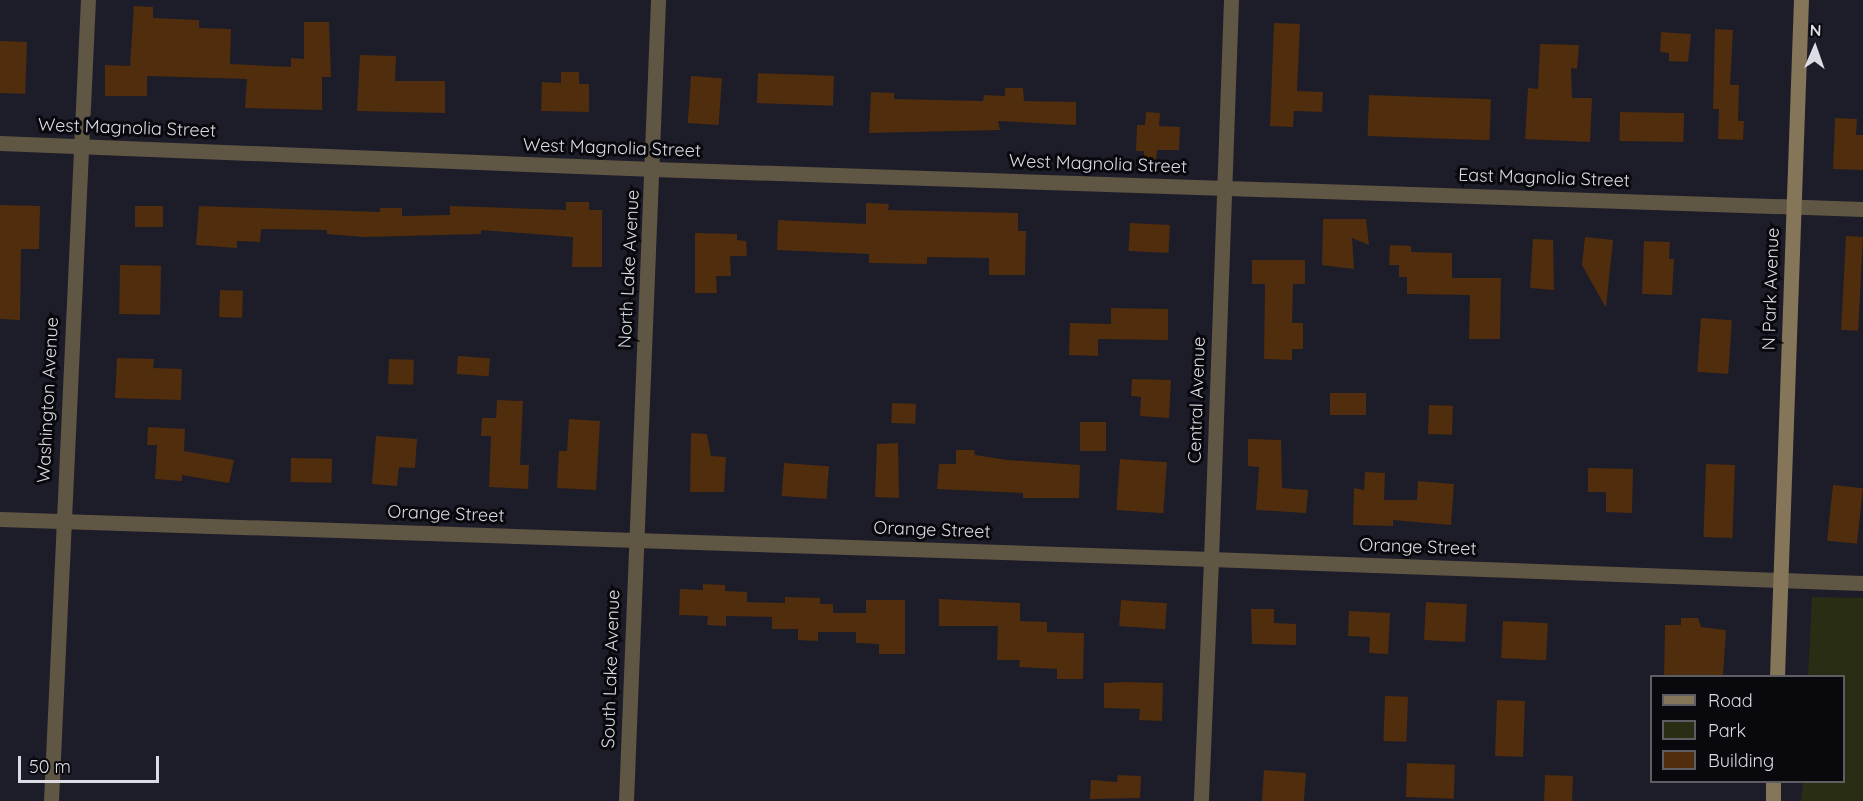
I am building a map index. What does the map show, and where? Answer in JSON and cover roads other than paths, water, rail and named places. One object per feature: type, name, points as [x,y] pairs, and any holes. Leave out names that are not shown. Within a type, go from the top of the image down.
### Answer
[{"type":"main road","name":"N Park Avenue","points":[[1777,675],[1801,0]]},
{"type":"main road","points":[[1773,783],[1773,801]]},
{"type":"street","name":"Washington Avenue","points":[[51,801],[69,341],[82,145],[87,0]]},
{"type":"street","name":"North Lake Avenue","points":[[636,539],[653,170],[658,0]]},
{"type":"street","name":"Central Avenue","points":[[1201,801],[1231,0]]},
{"type":"street","name":"West Magnolia Street","points":[[0,143],[653,170],[1223,187]]},
{"type":"street","name":"East Magnolia Street","points":[[1223,187],[1863,209]]},
{"type":"street","name":"Orange Street","points":[[0,519],[636,539],[1863,583]]},
{"type":"street","name":"South Lake Avenue","points":[[626,801],[636,539]]}]
